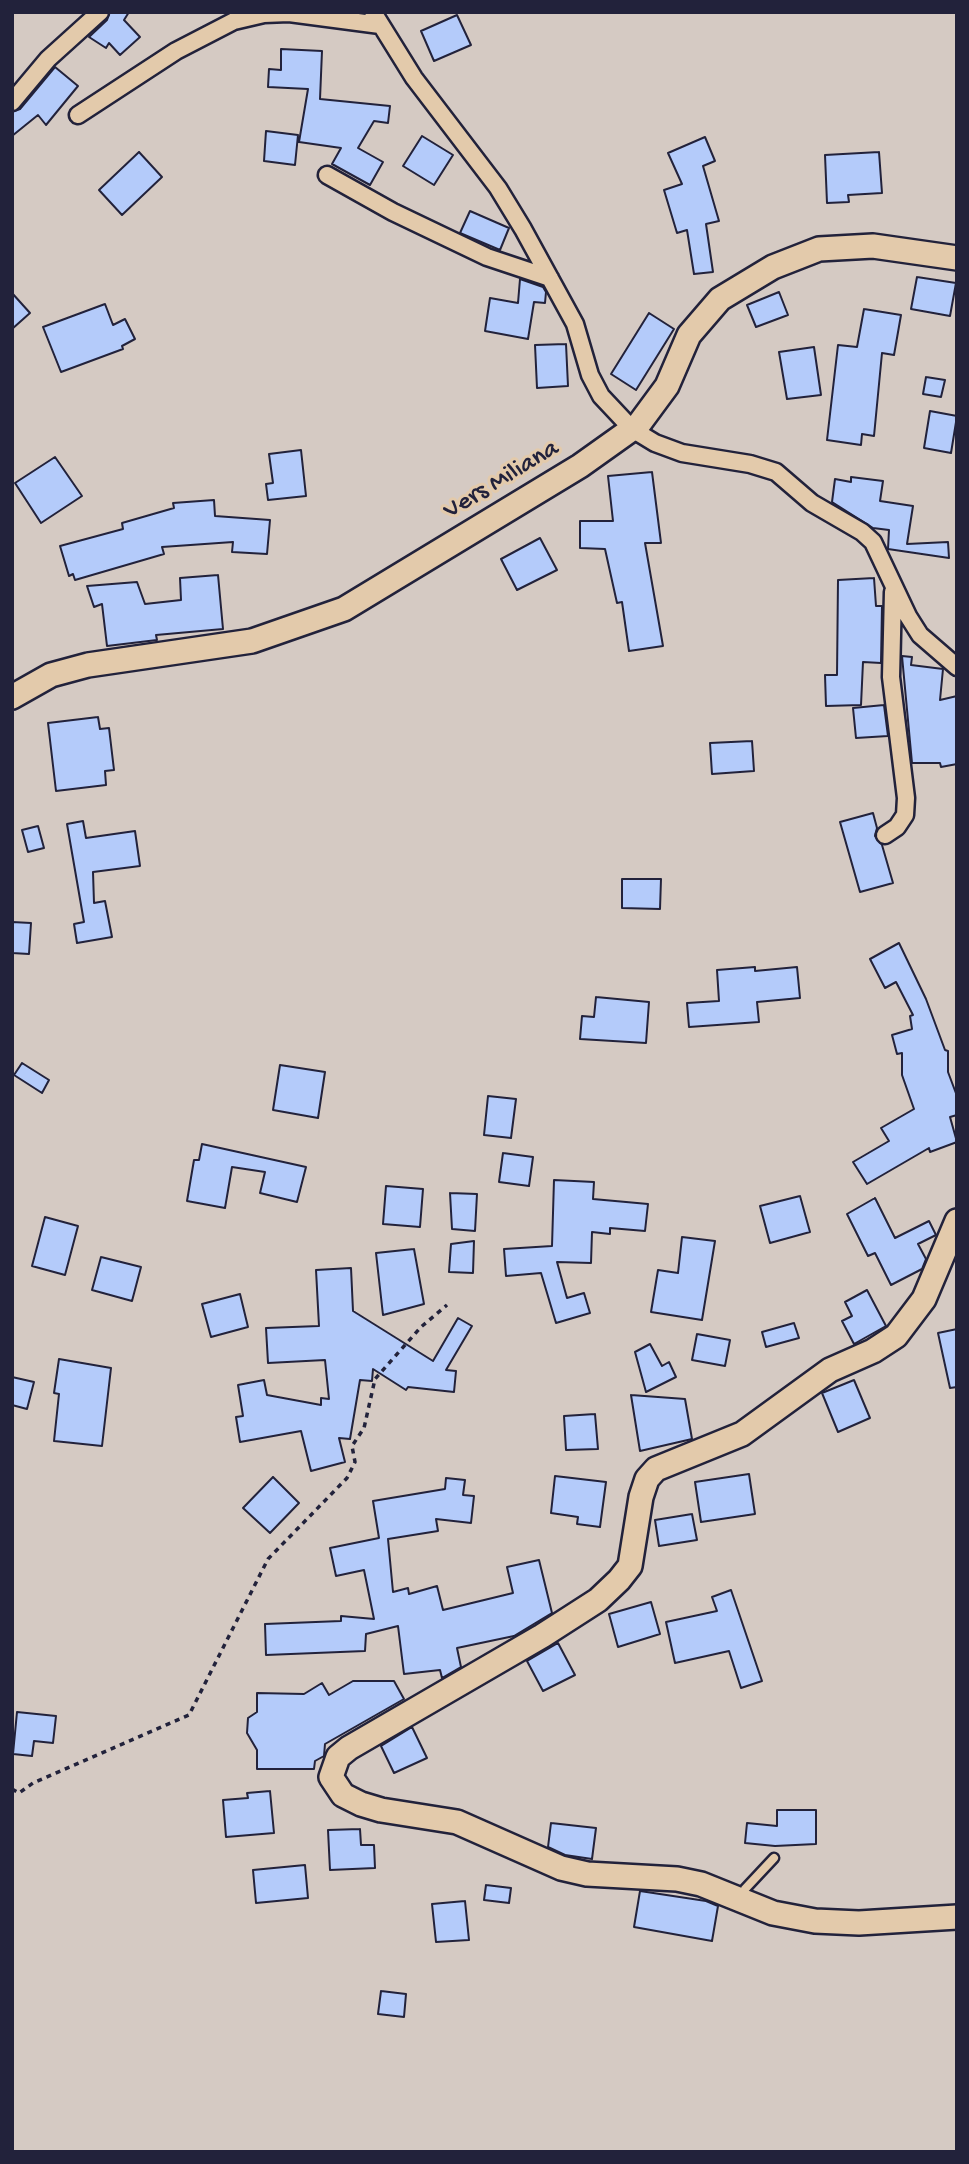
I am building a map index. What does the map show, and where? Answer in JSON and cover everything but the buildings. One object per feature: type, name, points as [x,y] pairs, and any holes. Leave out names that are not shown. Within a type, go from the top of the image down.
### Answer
[{"type":"main road","name":"Vers Miliana","points":[[12,696],[51,675],[88,665],[253,640],[344,609],[580,466],[632,429],[667,386],[690,335],[720,299],[773,267],[819,248],[873,246],[957,258]]},
{"type":"main road","points":[[957,1221],[924,1299],[895,1336],[873,1351],[830,1370],[734,1438],[670,1460],[646,1479],[630,1566],[598,1600],[530,1643],[349,1748],[338,1757],[333,1766],[334,1786],[343,1796],[381,1810],[457,1822],[561,1868],[612,1877],[677,1879],[773,1913],[815,1922],[859,1923],[957,1917]]},
{"type":"street","points":[[12,102],[48,59],[100,12]]},
{"type":"street","points":[[78,115],[177,51],[234,21],[264,14],[289,13],[377,19],[454,134],[498,188],[575,324],[590,375],[601,397],[632,429],[654,443],[682,453],[750,464],[776,472],[812,503],[862,532],[873,542],[920,635],[957,667]]},
{"type":"street","points":[[327,176],[393,212],[487,257],[550,278]]},
{"type":"street","points":[[884,835],[897,827],[905,814],[906,798],[891,677],[893,584]]},
{"type":"lane","points":[[742,1901],[745,1889],[774,1858]]},
{"type":"path","points":[[12,1788],[19,1793],[33,1783],[189,1715],[268,1559],[347,1478],[355,1462],[352,1446],[364,1428],[375,1379],[421,1327],[446,1305]]}]
